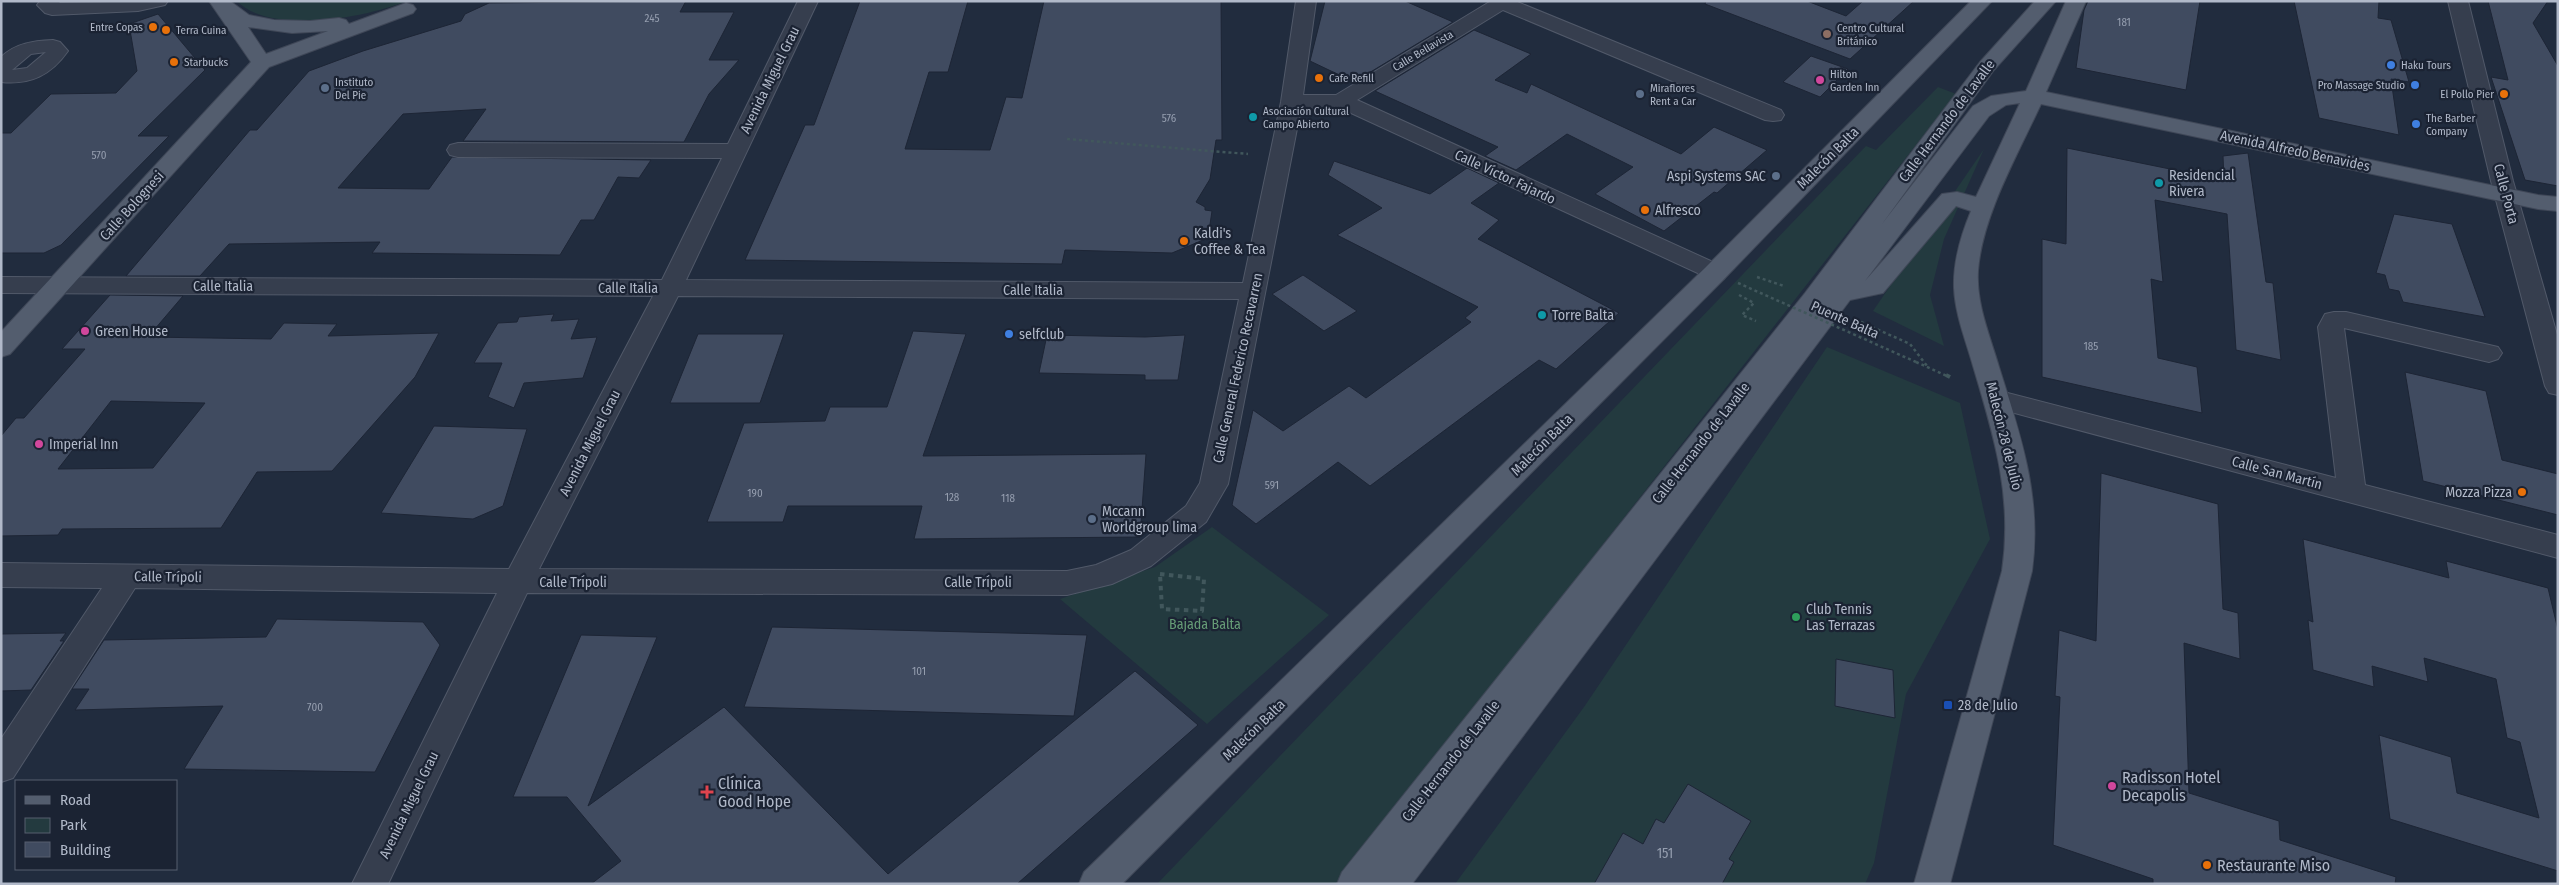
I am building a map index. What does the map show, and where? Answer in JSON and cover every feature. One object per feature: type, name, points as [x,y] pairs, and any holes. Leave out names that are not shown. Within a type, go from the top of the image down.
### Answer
[{"type":"main road","points":[[221,4],[256,23],[296,27],[351,23],[406,9],[425,1]]},
{"type":"main road","name":"Malecón Balta","points":[[1097,884],[1728,282],[1982,1]]},
{"type":"main road","name":"Calle Hernando de Lavalle","points":[[1355,884],[1814,299],[1987,66],[2046,1]]},
{"type":"main road","name":"Malecón 28 de Julio","points":[[1932,884],[2021,551],[2022,515],[2017,477],[1966,288],[1968,258],[1984,208],[2074,10],[2076,1]]},
{"type":"main road","points":[[221,4],[262,64]]},
{"type":"main road","name":"Calle Bolognesi","points":[[1,348],[262,64],[406,9]]},
{"type":"main road","name":"Calle Hernando de Lavalle","points":[[1390,884],[1981,110],[1995,100],[2008,96],[2033,97]]},
{"type":"main road","name":"Avenida Alfredo Benavides","points":[[2033,97],[2110,110],[2506,196],[2558,204]]},
{"type":"main road","points":[[1843,293],[1874,287],[1950,199],[1957,199],[1984,208]]},
{"type":"street","points":[[28,47],[58,5],[138,5],[158,1]]},
{"type":"street","name":"Avenida Miguel Grau","points":[[370,884],[518,581],[670,288],[808,1]]},
{"type":"street","name":"Calle General Federico Recavarren","points":[[1151,566],[1196,514],[1214,484],[1292,102],[1306,1]]},
{"type":"street","name":"Calle Porta","points":[[2458,1],[2506,196],[2558,386]]},
{"type":"street","points":[[1504,2],[1773,115]]},
{"type":"street","name":"Calle Bellavista","points":[[1341,101],[1504,2]]},
{"type":"street","name":"Calle Víctor Fajardo","points":[[1292,102],[1341,101],[1728,282]]},
{"type":"street","points":[[458,150],[736,151]]},
{"type":"street","name":"Calle Italia","points":[[1,285],[1254,291]]},
{"type":"street","points":[[2352,493],[2331,327],[2334,320],[2346,320],[2489,353]]},
{"type":"street","name":"Calle San Martín","points":[[1996,399],[2558,548]]},
{"type":"street","name":"Calle Trípoli","points":[[1,575],[518,581],[1067,583],[1151,566]]},
{"type":"street","points":[[1,767],[126,577]]},
{"type":"path","points":[[1067,139],[1281,156]]},
{"type":"path","points":[[1754,277],[1762,277],[1786,287]]},
{"type":"path","points":[[1728,282],[1754,303],[1742,315]]},
{"type":"path","name":"Puente Balta","points":[[1728,282],[1945,375]]},
{"type":"path","points":[[1860,321],[1910,344],[1928,368]]},
{"type":"path","points":[[1151,566],[1204,579],[1202,611],[1162,609],[1151,566]]},
{"type":"green space","points":[[237,1],[407,1],[369,13],[320,20],[295,21],[272,18],[252,12]]},
{"type":"green space","points":[[1938,87],[1956,94],[1337,884],[1157,884],[1866,146],[1876,150]]},
{"type":"green space","points":[[1984,149],[1944,239],[1930,295],[1944,346],[1873,311]]},
{"type":"green space","name":"Club Tennis Las Terrazas","points":[[1827,347],[1960,403],[1990,539],[1906,694],[1874,863],[1865,884],[1455,884],[1584,707]]},
{"type":"green space","name":"Bajada Balta","points":[[1212,527],[1329,615],[1207,724],[1060,599],[1155,567]]},
{"type":"building","points":[[686,1],[680,12],[734,12],[709,60],[739,60],[709,94],[684,142],[463,141],[486,109],[403,114],[338,188],[429,189],[452,157],[651,160],[639,178],[618,177],[594,220],[581,220],[560,255],[372,253],[380,242],[229,244],[200,276],[126,276],[250,130],[257,130],[309,71],[363,51],[461,21],[465,14],[489,3]]},
{"type":"building","points":[[860,1],[968,1],[948,72],[929,72],[905,149],[990,150],[1006,97],[1022,98],[1044,1],[1221,1],[1222,140],[1216,140],[1210,179],[1196,202],[1205,207],[1205,210],[1212,211],[1208,238],[1172,253],[1065,250],[1062,264],[745,260],[805,125],[814,125]]},
{"type":"building","points":[[1325,1],[1405,1],[1453,22],[1354,82],[1310,61]]},
{"type":"building","points":[[1706,1],[1807,1],[1846,16],[1863,1],[1914,1],[1850,59],[1705,4]]},
{"type":"building","points":[[2088,1],[2200,1],[2186,90],[2076,68],[2084,10]]},
{"type":"building","points":[[2294,1],[2379,1],[2378,18],[2391,20],[2409,82],[2391,79],[2399,135],[2319,118]]},
{"type":"building","points":[[2488,1],[2548,1],[2533,23],[2558,66],[2558,186],[2525,180],[2491,77],[2508,80]]},
{"type":"building","points":[[158,14],[205,70],[138,136],[169,136],[61,245],[44,253],[1,253],[1,133],[11,133],[51,94],[116,93],[137,71],[129,24]]},
{"type":"building","points":[[1474,30],[1531,54],[1495,80],[1527,93],[1531,84],[1681,154],[1714,127],[1767,150],[1717,193],[1714,192],[1664,231],[1595,194],[1633,167],[1567,134],[1516,170],[1485,156],[1498,147],[1375,91]]},
{"type":"building","points":[[1811,56],[1848,69],[1820,97],[1783,82]]},
{"type":"building","points":[[2067,148],[2224,180],[2223,156],[2248,153],[2266,282],[2273,283],[2281,360],[2236,350],[2227,214],[2155,200],[2163,282],[2151,279],[2158,358],[2197,367],[2202,413],[2042,377],[2042,239],[2066,244]]},
{"type":"building","points":[[1334,161],[1430,194],[1467,168],[1499,183],[1471,203],[1499,220],[1478,239],[1619,313],[1556,369],[1539,360],[1370,486],[1338,462],[1256,524],[1232,505],[1253,410],[1283,431],[1349,386],[1366,398],[1471,322],[1465,318],[1478,307],[1337,235],[1382,208],[1328,175]]},
{"type":"building","points":[[2394,214],[2452,224],[2485,317],[2403,302],[2399,291],[2389,289],[2385,275],[2376,273]]},
{"type":"building","points":[[1303,275],[1357,311],[1324,331],[1272,294]]},
{"type":"building","points":[[110,295],[183,296],[148,337],[271,339],[284,323],[337,324],[328,336],[439,333],[415,377],[332,471],[257,472],[221,528],[62,529],[58,535],[1,536],[1,436],[16,418],[24,418],[85,349],[62,349]],"holes":[[[111,401],[205,403],[153,468],[58,469]]]},
{"type":"building","points":[[554,314],[551,321],[579,319],[571,339],[597,337],[583,378],[524,383],[514,408],[488,397],[502,363],[474,363],[498,323],[517,322],[519,317]]},
{"type":"building","points":[[913,331],[966,334],[923,456],[1146,454],[1140,537],[914,539],[922,506],[788,506],[783,522],[707,522],[744,423],[825,421],[830,407],[887,407]]},
{"type":"building","points":[[698,334],[784,334],[760,403],[670,403]]},
{"type":"building","points":[[1047,335],[1145,337],[1185,335],[1178,380],[1145,380],[1145,375],[1039,373]]},
{"type":"building","points":[[2405,372],[2486,391],[2502,460],[2558,474],[2558,515],[2423,481]]},
{"type":"building","points":[[434,426],[527,429],[503,506],[473,519],[381,513]]},
{"type":"building","points":[[2101,473],[2218,504],[2223,609],[2238,613],[2240,659],[2184,643],[2189,793],[2279,821],[2280,840],[2396,877],[2395,884],[2153,884],[2153,879],[2053,845],[2060,697],[2055,696],[2059,630],[2096,641]]},
{"type":"building","points":[[2303,539],[2449,578],[2446,561],[2548,588],[2558,630],[2558,871],[2390,819],[2379,735],[2451,757],[2457,793],[2539,818],[2520,742],[2507,738],[2496,679],[2424,658],[2428,682],[2372,666],[2374,687],[2313,670],[2308,620],[2313,622]]},
{"type":"building","points":[[277,619],[423,622],[440,645],[375,772],[184,769],[223,706],[75,710],[89,689],[72,689],[104,640],[266,637]]},
{"type":"building","points":[[772,627],[1087,635],[1074,716],[744,707]]},
{"type":"building","points":[[66,633],[60,641],[64,641],[31,690],[1,691],[1,634]]},
{"type":"building","points":[[581,635],[657,637],[588,806],[724,707],[888,874],[1135,671],[1198,725],[1017,884],[591,884],[621,861],[567,797],[513,797]]},
{"type":"building","points":[[1836,659],[1893,670],[1895,718],[1835,706]]},
{"type":"building","points":[[1688,784],[1751,821],[1729,859],[1734,862],[1722,884],[1594,884],[1623,833],[1643,844],[1656,819],[1664,823]]},
{"type":"place","name":"Entre Copas","points":[[153,27]]},
{"type":"place","name":"Terra Cuina","points":[[166,30]]},
{"type":"place","name":"Centro Cultural Británico","points":[[1827,34]]},
{"type":"place","name":"Starbucks","points":[[174,62]]},
{"type":"place","name":"Haku Tours","points":[[2391,65]]},
{"type":"place","name":"Cafe Refill","points":[[1319,78]]},
{"type":"place","name":"Hilton Garden Inn","points":[[1820,80]]},
{"type":"place","name":"Pro Massage Studio","points":[[2415,85]]},
{"type":"place","name":"Instituto Del Pie","points":[[325,88]]},
{"type":"place","name":"Miraflores Rent a Car","points":[[1640,94]]},
{"type":"place","name":"El Pollo Pier","points":[[2504,94]]},
{"type":"place","name":"Asociación Cultural Campo Abierto","points":[[1253,117]]},
{"type":"place","name":"The Barber Company","points":[[2416,124]]},
{"type":"place","name":"Aspi Systems SAC","points":[[1776,176]]},
{"type":"place","name":"Residencial Rivera","points":[[2159,183]]},
{"type":"place","name":"Alfresco","points":[[1645,210]]},
{"type":"place","name":"Kaldi's Coffee & Tea","points":[[1184,241]]},
{"type":"place","name":"Torre Balta","points":[[1542,315]]},
{"type":"place","name":"Green House","points":[[85,331]]},
{"type":"place","name":"selfclub","points":[[1009,334]]},
{"type":"place","name":"Imperial Inn","points":[[39,444]]},
{"type":"place","name":"Mozza Pizza","points":[[2522,492]]},
{"type":"place","name":"Mccann Worldgroup lima","points":[[1092,519]]},
{"type":"place","name":"Club Tennis Las Terrazas","points":[[1796,617]]},
{"type":"place","name":"28 de Julio","points":[[1948,705]]},
{"type":"place","name":"Radisson Hotel Decapolis","points":[[2112,786]]},
{"type":"place","name":"Clínica Good Hope","points":[[707,792]]},
{"type":"place","name":"Restaurante Miso","points":[[2207,865]]}]
